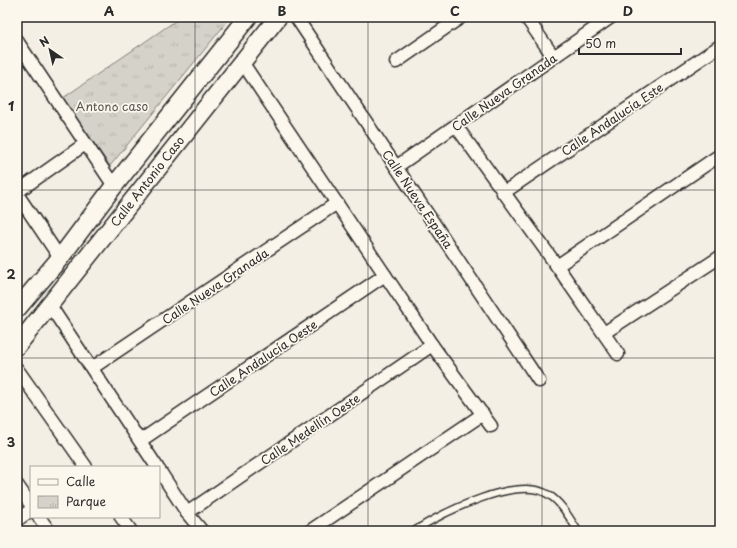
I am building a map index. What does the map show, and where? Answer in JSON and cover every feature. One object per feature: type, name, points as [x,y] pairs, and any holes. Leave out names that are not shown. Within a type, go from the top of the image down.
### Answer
[{"type":"main road","name":"Calle Antonio Caso","points":[[17,309],[60,258],[114,186],[248,17]]},
{"type":"main road","name":"Calle Antonio Caso","points":[[17,346],[278,17]]},
{"type":"street","name":"Calle Nueva España","points":[[296,17],[539,381]]},
{"type":"street","points":[[396,62],[461,17]]},
{"type":"street","points":[[526,17],[554,56]]},
{"type":"street","name":"Calle Nueva Granada","points":[[396,167],[611,17]]},
{"type":"street","points":[[17,41],[114,186]]},
{"type":"street","name":"Calle Andalucía Este","points":[[503,193],[720,46]]},
{"type":"street","points":[[242,62],[432,345],[491,426]]},
{"type":"street","points":[[456,126],[557,266],[618,354]]},
{"type":"street","points":[[60,258],[17,193],[85,144]]},
{"type":"street","points":[[557,266],[720,155]]},
{"type":"street","name":"Calle Nueva Granada","points":[[92,368],[337,203]]},
{"type":"street","points":[[604,334],[720,257]]},
{"type":"street","name":"Calle Andalucía Oeste","points":[[140,441],[385,275]]},
{"type":"street","points":[[49,304],[156,466]]},
{"type":"street","name":"Calle Medellín Oeste","points":[[187,513],[432,345]]},
{"type":"street","points":[[17,369],[85,466]]},
{"type":"street","points":[[310,531],[483,414]]},
{"type":"street","points":[[160,472],[187,513],[202,531]]},
{"type":"street","points":[[17,485],[30,504]]},
{"type":"street","points":[[17,520],[30,511]]},
{"type":"street","points":[[40,518],[49,531]]},
{"type":"street","points":[[122,518],[131,531]]},
{"type":"lane","points":[[414,531],[455,509],[481,498],[498,493],[527,488],[540,490],[549,495],[558,503],[578,531]]},
{"type":"green space","name":"Antono caso","points":[[181,17],[231,17],[110,166],[63,98]]}]
